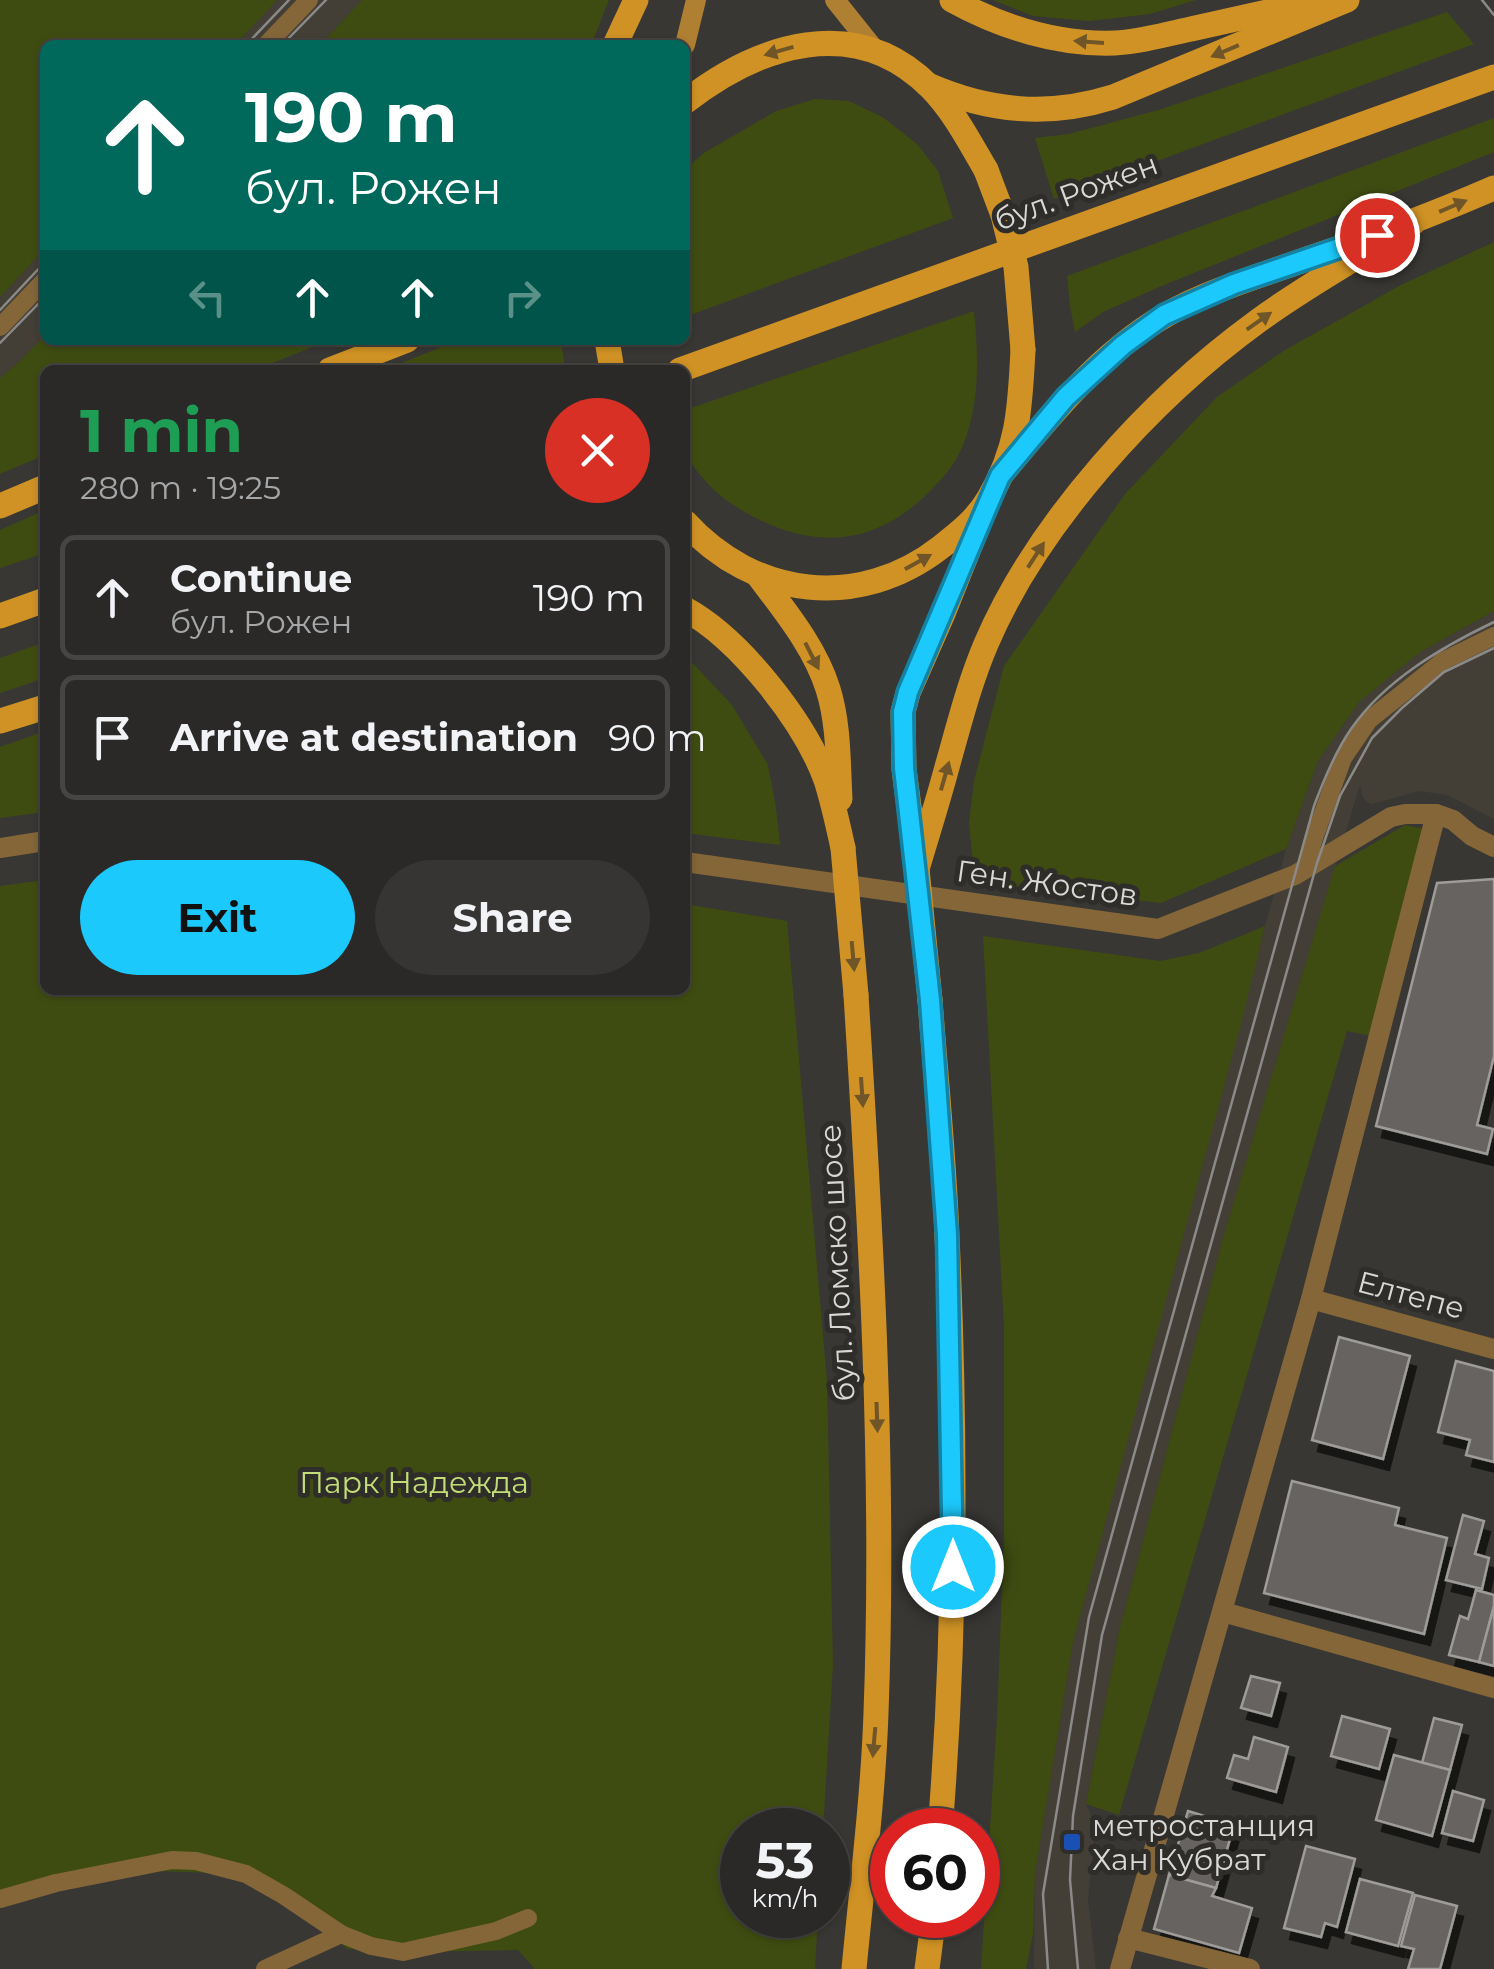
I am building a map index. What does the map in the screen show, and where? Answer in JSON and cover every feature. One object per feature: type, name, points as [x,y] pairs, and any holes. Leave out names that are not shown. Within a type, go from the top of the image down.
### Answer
[{"type":"main road","points":[[617,40],[636,0]]},
{"type":"main road","points":[[685,40],[696,0]]},
{"type":"main road","points":[[835,0],[875,50]]},
{"type":"main road","points":[[952,0],[1019,29],[1052,38],[1117,43],[1322,0]]},
{"type":"main road","points":[[928,85],[971,101],[1007,108],[1067,109],[1114,97],[1347,0]]},
{"type":"main road","points":[[690,98],[727,72],[782,48],[858,45],[875,50],[928,85],[956,118],[986,170],[1016,267],[1023,350],[1020,413],[1014,443],[908,692],[903,712],[904,768],[930,1000],[947,1235],[952,1633],[941,1808]]},
{"type":"main road","name":"бул. Рожен","points":[[690,366],[1489,79]]},
{"type":"main road","points":[[1000,476],[1066,397],[1123,345],[1164,315],[1234,284],[1413,223],[1494,188]]},
{"type":"main road","points":[[917,870],[967,692],[988,640],[1014,588],[1080,494],[1161,402],[1209,359],[1260,320],[1413,223]]},
{"type":"main road","points":[[342,365],[390,345]]},
{"type":"main road","points":[[0,506],[40,489]]},
{"type":"main road","points":[[695,541],[758,575],[784,584],[832,590],[887,578],[928,557],[966,528],[988,500]]},
{"type":"main road","name":"бул. Ломско шосе","points":[[758,575],[809,648],[828,689],[836,733],[856,995],[871,1226],[878,1473],[876,1715],[854,1969]]},
{"type":"main road","points":[[0,616],[40,602]]},
{"type":"main road","points":[[690,613],[726,638],[761,676],[807,740],[826,780],[844,848]]},
{"type":"main road","points":[[0,721],[40,708]]},
{"type":"main road","points":[[927,1969],[931,1938]]},
{"type":"street","name":"Ген. Жостов","points":[[690,863],[1158,929],[1305,869],[1390,817],[1436,814]]},
{"type":"street","points":[[1120,1969],[1312,1299],[1436,814],[1453,820],[1494,847]]},
{"type":"street","points":[[0,848],[40,842]]},
{"type":"street","name":"Елтепе","points":[[1312,1299],[1494,1349]]},
{"type":"street","points":[[1224,1612],[1494,1688]]},
{"type":"street","points":[[1128,1938],[1250,1969]]},
{"type":"lane","points":[[271,40],[309,0]]},
{"type":"lane","points":[[0,327],[40,285]]},
{"type":"lane","points":[[1305,869],[1343,758],[1370,720],[1444,661],[1494,636]]},
{"type":"lane","points":[[0,1899],[56,1883],[172,1860],[196,1861],[246,1874],[341,1934],[371,1946],[402,1952],[496,1930],[528,1918]]},
{"type":"lane","points":[[265,1969],[341,1934]]},
{"type":"shaded area","points":[[277,0],[362,0],[325,40],[240,40]]},
{"type":"shaded area","points":[[40,254],[40,340],[0,378],[0,297]]},
{"type":"shaded area","points":[[1494,611],[1494,819],[1447,795],[1419,791],[1372,804],[1359,788],[1223,1238],[1119,1632],[1086,1803],[1095,1826],[1088,1900],[1096,1969],[1034,1969],[1035,1874],[1073,1642],[1286,849],[1318,761],[1359,702],[1420,652]]},
{"type":"green space","points":[[0,0],[277,0],[240,40],[40,40],[40,254],[0,297]]},
{"type":"green space","points":[[362,0],[609,0],[593,40],[325,40]]},
{"type":"green space","points":[[993,0],[1196,0],[1150,14],[1089,21],[1033,16]]},
{"type":"green space","points":[[1447,12],[1474,44],[1054,199],[1035,138],[1069,134],[1162,109]]},
{"type":"green space","points":[[815,99],[849,101],[884,118],[917,144],[938,171],[953,218],[690,315],[690,165],[776,111]]},
{"type":"green space","points":[[1494,118],[1494,152],[1159,287],[1103,312],[1075,332],[1067,276]]},
{"type":"green space","points":[[1494,242],[1494,611],[1420,652],[1359,702],[1318,761],[1286,849],[1161,903],[975,882],[969,823],[974,781],[1004,666],[1125,494],[1217,397],[1285,350],[1401,285]]},
{"type":"green space","points":[[974,311],[976,388],[964,443],[953,465],[908,511],[861,534],[836,538],[786,531],[728,502],[690,460],[690,408]]},
{"type":"green space","points":[[40,340],[40,345],[318,345],[268,365],[40,365],[40,457],[0,474],[0,378]]},
{"type":"green space","points":[[446,345],[562,345],[564,363],[559,365],[396,365]]},
{"type":"green space","points":[[40,512],[40,555],[0,568],[0,530]]},
{"type":"green space","points":[[40,644],[40,680],[0,693],[0,658]]},
{"type":"green space","points":[[690,660],[732,705],[768,765],[780,845],[690,834]]},
{"type":"green space","points":[[40,733],[40,813],[0,818],[0,747]]},
{"type":"green space","points":[[1405,825],[1424,829],[1371,1036],[1347,1031],[1119,1815],[1086,1804],[1119,1632],[1223,1238],[1335,866]]},
{"type":"green space","name":"Парк Надежда","points":[[40,881],[40,995],[690,995],[690,905],[787,921],[827,1381],[833,1665],[824,1808],[720,1808],[720,1938],[817,1938],[815,1969],[535,1969],[518,1950],[348,1949],[246,1874],[125,1870],[0,1899],[0,886]]},
{"type":"green space","points":[[1265,926],[1073,1642],[1035,1874],[1033,1934],[1026,1969],[981,1969],[983,1938],[1000,1938],[1000,1808],[991,1808],[1004,1535],[1004,1327],[983,936],[1160,961],[1199,953]]},
{"type":"building","points":[[1494,879],[1494,1056],[1477,1125],[1493,1129],[1487,1154],[1376,1126],[1437,883]]},
{"type":"building","points":[[1339,1337],[1410,1356],[1383,1459],[1312,1440]]},
{"type":"building","points":[[1456,1361],[1494,1371],[1494,1462],[1466,1455],[1470,1440],[1438,1432]]},
{"type":"building","points":[[1292,1481],[1399,1508],[1395,1525],[1447,1538],[1424,1634],[1264,1593]]},
{"type":"building","points":[[1463,1515],[1484,1521],[1475,1554],[1489,1558],[1482,1589],[1446,1580]]},
{"type":"building","points":[[1476,1590],[1494,1595],[1479,1662],[1449,1655],[1460,1616],[1468,1619]]},
{"type":"building","points":[[1494,1606],[1494,1666],[1479,1662]]},
{"type":"building","points":[[1251,1676],[1280,1683],[1271,1716],[1241,1708]]},
{"type":"building","points":[[1342,1716],[1390,1729],[1379,1769],[1331,1756]]},
{"type":"building","points":[[1434,1718],[1462,1725],[1450,1770],[1422,1763]]},
{"type":"building","points":[[1254,1737],[1288,1747],[1276,1792],[1227,1778],[1234,1755],[1248,1759]]},
{"type":"building","points":[[1394,1755],[1450,1770],[1432,1836],[1376,1820]]},
{"type":"building","points":[[1453,1791],[1484,1800],[1473,1841],[1442,1833]]},
{"type":"building","points":[[1188,1811],[1234,1825],[1216,1888],[1169,1875]]},
{"type":"building","points":[[1306,1846],[1355,1859],[1337,1927],[1325,1923],[1321,1937],[1284,1928]]},
{"type":"building","points":[[1169,1875],[1216,1888],[1212,1896],[1252,1908],[1239,1953],[1154,1929]]},
{"type":"building","points":[[1360,1879],[1413,1893],[1398,1946],[1346,1932]]},
{"type":"building","points":[[1415,1895],[1457,1906],[1440,1969],[1408,1969],[1414,1949],[1401,1946]]},
{"type":"tram line","points":[[251,40],[289,0]]},
{"type":"tram line","points":[[287,40],[326,0]]},
{"type":"tram line","points":[[1482,0],[1494,15]]},
{"type":"tram line","points":[[0,310],[40,267]]},
{"type":"tram line","points":[[0,343],[40,302]]},
{"type":"tram line","points":[[1048,1969],[1043,1894],[1089,1617],[1314,806],[1345,738],[1380,695],[1435,654],[1494,622]]},
{"type":"tram line","points":[[1078,1969],[1070,1880],[1073,1816],[1102,1635],[1317,863],[1340,796],[1372,738],[1444,672],[1494,648]]},
{"type":"place","name":"метростанция Хан Кубрат","points":[[1072,1842]]},
{"type":"route","points":[[953,1567],[947,1235],[930,1000],[904,768],[903,712],[908,692],[1000,476],[1066,397],[1123,345],[1164,315],[1234,284],[1377,235]]}]
